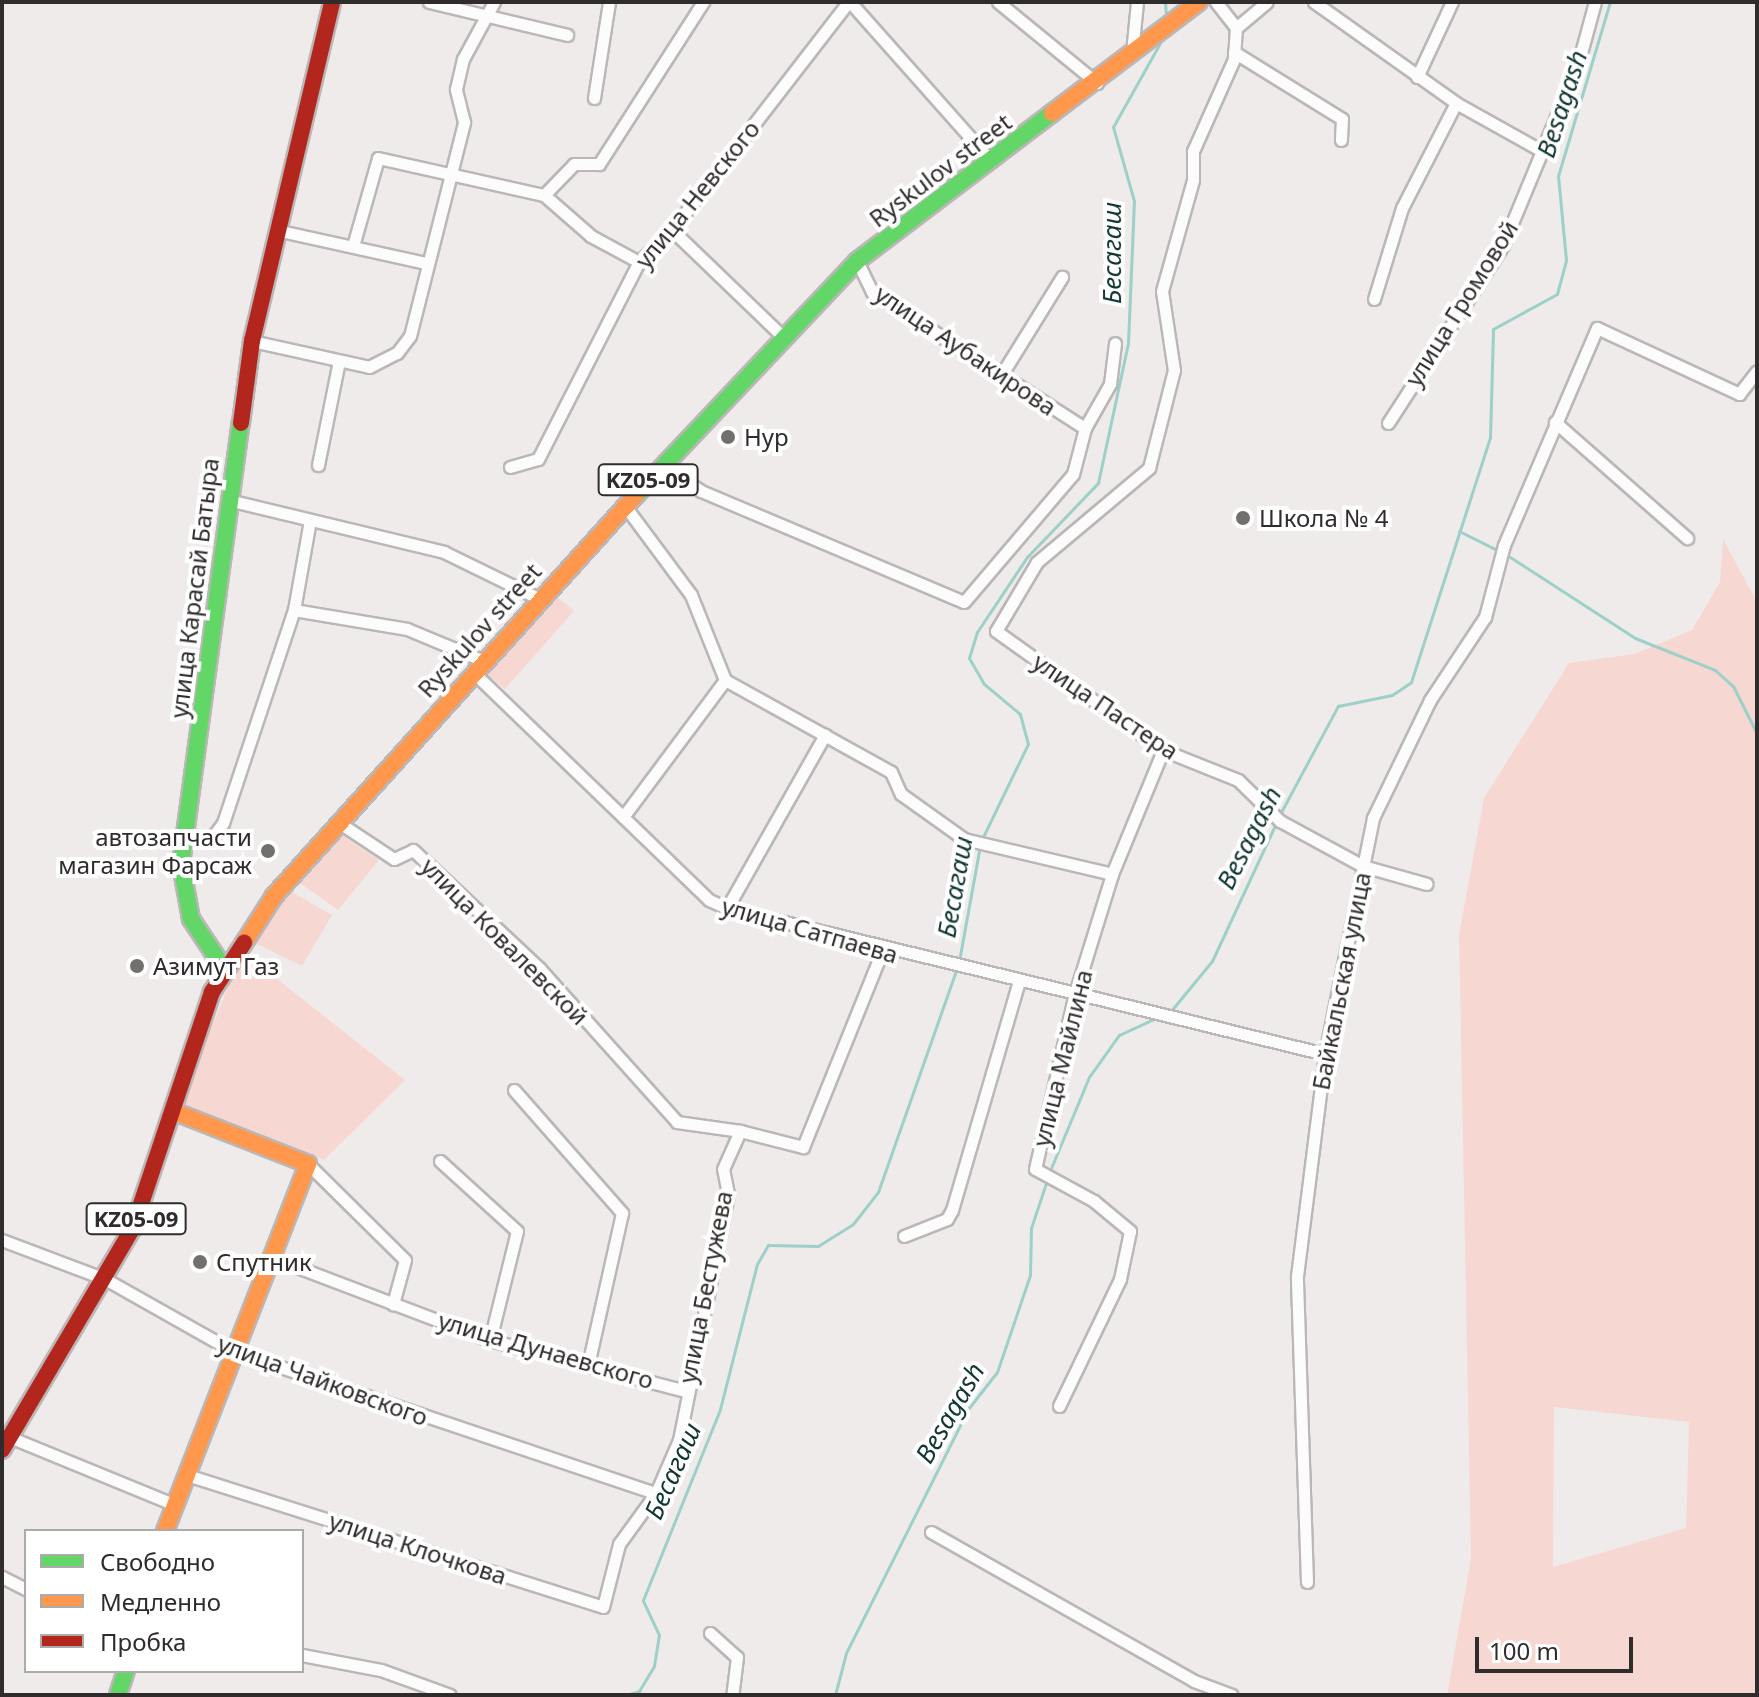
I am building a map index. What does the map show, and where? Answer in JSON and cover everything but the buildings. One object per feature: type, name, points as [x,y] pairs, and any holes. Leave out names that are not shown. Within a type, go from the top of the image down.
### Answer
[{"type":"main road","name":"улица Карасай Батыра","points":[[223,967],[184,902],[184,841],[252,341],[332,2]]},
{"type":"main road","name":"Ryskulov street","points":[[5,1440],[133,1228],[223,967],[337,822],[781,335],[857,261],[1097,83],[1193,7]]},
{"type":"main road","points":[[166,1529],[308,1164],[173,1111]]},
{"type":"main road","points":[[118,1695],[125,1673]]},
{"type":"street","points":[[429,2],[567,35]]},
{"type":"street","points":[[252,341],[369,367],[397,353],[410,336],[464,122],[460,74],[494,2]]},
{"type":"street","points":[[594,98],[609,2]]},
{"type":"street","points":[[544,195],[574,164],[599,164],[703,2]]},
{"type":"street","points":[[849,2],[991,161]]},
{"type":"street","name":"улица Невского","points":[[510,467],[538,459],[639,262],[672,230],[849,2]]},
{"type":"street","points":[[998,2],[1097,83]]},
{"type":"street","points":[[1132,55],[1137,2]]},
{"type":"street","points":[[1216,2],[1236,28],[1234,52],[1342,119],[1341,140]]},
{"type":"street","points":[[1236,28],[1267,2]]},
{"type":"street","points":[[1314,2],[1456,103],[1542,151]]},
{"type":"street","points":[[1417,77],[1452,2]]},
{"type":"street","name":"улица Громовой","points":[[1388,423],[1503,245],[1542,151],[1595,2]]},
{"type":"street","name":"улица Пастера","points":[[1234,52],[1193,151],[1193,180],[1162,291],[1174,370],[1149,468],[1037,562],[996,631],[1163,750],[1238,780],[1280,821],[1300,827],[1363,866],[1427,884]]},
{"type":"street","points":[[1374,299],[1402,208],[1456,103]]},
{"type":"street","points":[[353,246],[375,160],[452,173],[544,195],[591,236],[639,262]]},
{"type":"street","points":[[276,230],[426,263]]},
{"type":"street","points":[[672,230],[781,335]]},
{"type":"street","name":"улица Аубакирова","points":[[857,261],[872,292],[1000,377],[1085,428]]},
{"type":"street","points":[[1000,377],[1062,277]]},
{"type":"street","name":"Байкальская улица","points":[[1307,1582],[1297,1276],[1325,1054],[1373,818],[1430,700],[1485,617],[1504,545],[1597,328],[1739,394],[1757,371]]},
{"type":"street","points":[[662,465],[701,491],[964,602],[1073,474],[1085,428],[1110,384],[1115,343]]},
{"type":"street","points":[[318,465],[339,361]]},
{"type":"street","points":[[1555,422],[1687,538]]},
{"type":"street","points":[[228,500],[444,552],[540,599]]},
{"type":"street","points":[[625,506],[691,595],[725,680],[891,772],[901,794],[964,839],[1112,874]]},
{"type":"street","points":[[184,841],[214,835],[223,823],[294,610],[310,520]]},
{"type":"street","points":[[294,610],[407,629],[479,666]]},
{"type":"street","name":"улица Сатпаева","points":[[479,666],[623,817],[727,908],[943,966],[1184,1024],[1325,1054]]},
{"type":"street","points":[[623,817],[725,680]]},
{"type":"street","points":[[727,908],[825,735]]},
{"type":"street","name":"улица Майлина","points":[[1059,1406],[1131,1249],[1130,1231],[1094,1201],[1063,1187],[1035,1169],[1074,997],[1112,874],[1163,750]]},
{"type":"street","name":"улица Ковалевской","points":[[337,822],[394,859],[413,850],[539,968],[677,1122],[740,1131]]},
{"type":"street","points":[[740,1131],[803,1147],[882,951]]},
{"type":"street","points":[[904,1236],[947,1219],[952,1210],[1018,984]]},
{"type":"street","points":[[514,1090],[622,1213],[588,1365]]},
{"type":"street","name":"улица Бестужева","points":[[603,1607],[619,1544],[656,1493],[679,1440],[686,1391],[728,1194],[723,1169],[740,1131]]},
{"type":"street","points":[[440,1161],[517,1231],[490,1340]]},
{"type":"street","points":[[308,1164],[405,1260],[393,1304]]},
{"type":"street","name":"улица Чайковского","points":[[2,1240],[105,1279],[233,1351],[656,1493]]},
{"type":"street","name":"улица Дунаевского","points":[[271,1257],[490,1340],[686,1391]]},
{"type":"street","points":[[5,1440],[173,1504]]},
{"type":"street","name":"улица Клочкова","points":[[187,1475],[603,1607]]},
{"type":"street","points":[[931,1532],[1194,1681],[1232,1695]]},
{"type":"street","points":[[2,1577],[24,1588]]},
{"type":"street","points":[[710,1633],[737,1657],[732,1695]]},
{"type":"street","points":[[304,1655],[381,1670],[450,1695]]},
{"type":"shaded area","points":[[1723,539],[1757,602],[1757,1695],[1447,1695],[1471,1558],[1459,935],[1484,798],[1569,663],[1634,654],[1692,630],[1720,582]],"holes":[[[1554,1407],[1689,1422],[1686,1528],[1553,1567]]]},
{"type":"shaded area","points":[[555,595],[574,611],[505,689],[486,673]]},
{"type":"shaded area","points":[[340,834],[379,860],[338,910],[297,881]]},
{"type":"shaded area","points":[[290,891],[332,915],[302,966],[249,940]]},
{"type":"shaded area","points":[[243,952],[405,1080],[324,1160],[178,1106]]},
{"type":"waterway","name":"Бесагаш","points":[[1165,2],[1166,18]]},
{"type":"waterway","name":"Besagash","points":[[1280,814],[1338,706],[1392,695],[1411,682],[1490,438],[1493,329],[1557,294],[1566,260],[1558,176],[1610,2]]},
{"type":"waterway","name":"Бесагаш","points":[[982,839],[1028,744],[1020,714],[984,684],[969,658],[977,632],[1027,557],[1098,483],[1128,343],[1134,201],[1113,127],[1161,41]]},
{"type":"waterway","points":[[1459,531],[1495,549]]},
{"type":"waterway","points":[[1510,557],[1635,638],[1715,670],[1733,686],[1757,734]]},
{"type":"waterway","name":"Besagash","points":[[1170,1012],[1212,961],[1277,821]]},
{"type":"waterway","name":"Бесагаш","points":[[959,961],[980,846]]},
{"type":"waterway","name":"Бесагаш","points":[[626,1695],[639,1691],[654,1666],[659,1635],[643,1600],[720,1409],[757,1264],[768,1245],[818,1246],[853,1224],[878,1192],[957,968]]},
{"type":"waterway","name":"Besagash","points":[[1049,1173],[1089,1077],[1119,1035],[1156,1018]]},
{"type":"waterway","name":"Besagash","points":[[835,1695],[846,1653],[968,1409],[997,1372],[1030,1275],[1031,1228],[1047,1180]]},
{"type":"traffic: fast","points":[[636,495],[857,261],[1052,113]]},
{"type":"traffic: fast","points":[[223,967],[191,919],[181,864],[241,423]]},
{"type":"traffic: fast","points":[[118,1695],[125,1673]]},
{"type":"traffic: slow","points":[[1052,113],[1199,2]]},
{"type":"traffic: slow","points":[[244,943],[274,896],[636,495]]},
{"type":"traffic: slow","points":[[166,1529],[308,1164],[173,1111]]},
{"type":"traffic: jam","points":[[241,423],[252,341],[332,2]]},
{"type":"traffic: jam","points":[[2,1450],[133,1228],[212,992],[244,943]]},
{"type":"place","name":"Hyp","points":[[728,437]]},
{"type":"place","name":"Школа № 4","points":[[1243,518]]},
{"type":"place","name":"автозапчасти магазин Фарсаж","points":[[268,851]]},
{"type":"place","name":"Азимут Газ","points":[[137,966]]},
{"type":"place","name":"Спутник","points":[[200,1262]]}]
